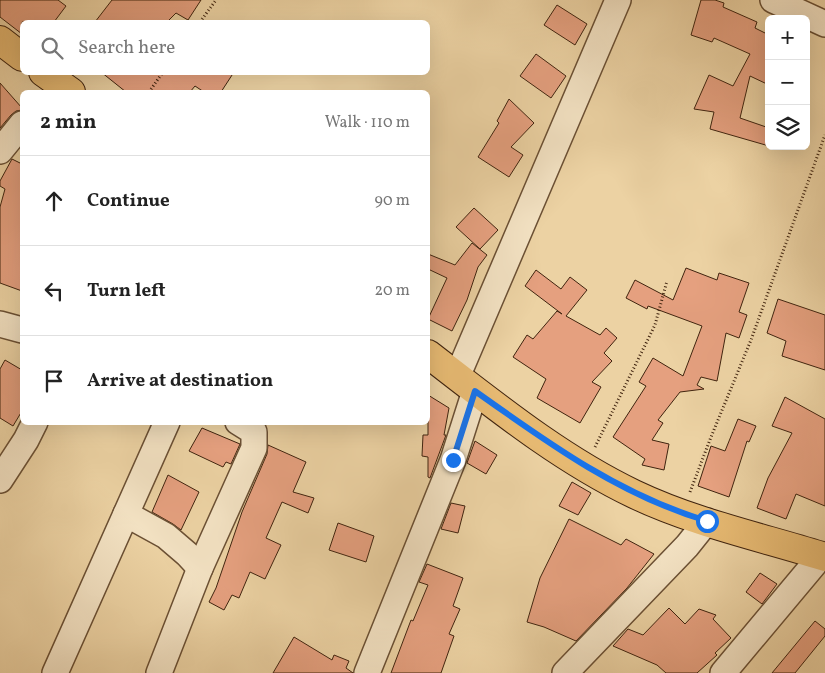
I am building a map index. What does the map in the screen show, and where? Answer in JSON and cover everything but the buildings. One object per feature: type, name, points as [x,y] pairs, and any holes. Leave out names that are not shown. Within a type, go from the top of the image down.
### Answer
[{"type":"main road","points":[[0,40],[20,55]]},
{"type":"main road","points":[[430,356],[466,384],[586,467],[634,494],[695,518],[823,556]]},
{"type":"street","points":[[367,673],[453,460],[466,384],[618,0]]},
{"type":"street","points":[[773,0],[825,24]]},
{"type":"street","points":[[0,151],[20,126]]},
{"type":"street","points":[[0,324],[20,329]]},
{"type":"street","points":[[0,480],[34,425]]},
{"type":"street","points":[[55,673],[166,425]]},
{"type":"street","points":[[159,673],[200,568],[254,448],[254,432],[243,425]]},
{"type":"street","points":[[126,514],[166,536],[200,568]]},
{"type":"street","points":[[565,673],[667,568],[695,518]]},
{"type":"street","points":[[723,673],[823,556]]},
{"type":"path","points":[[201,20],[216,0]]},
{"type":"path","points":[[150,90],[161,75]]},
{"type":"path","points":[[695,518],[711,437],[751,340],[825,135]]},
{"type":"path","points":[[586,467],[655,325],[667,281]]},
{"type":"route","points":[[453,460],[475,391],[552,445],[634,494],[683,514],[707,521]]}]
